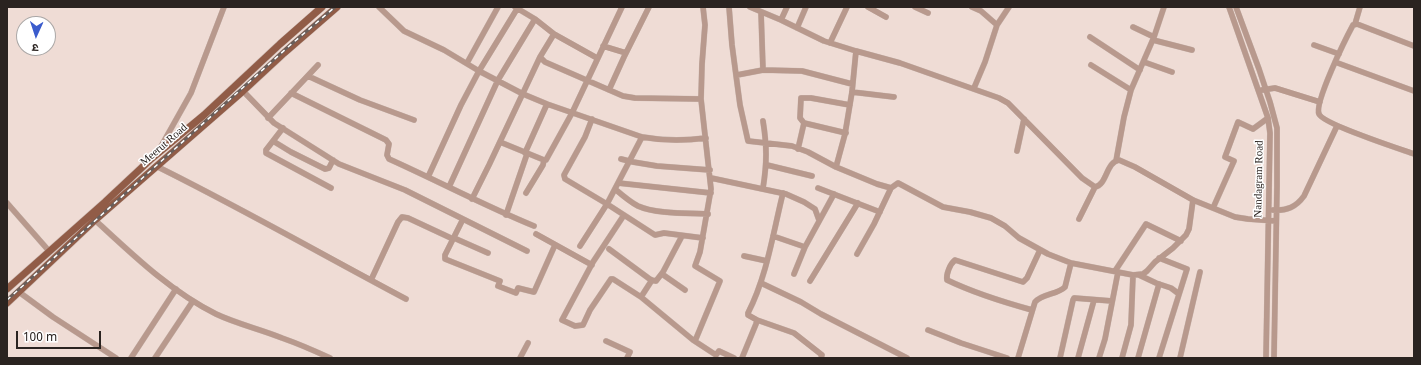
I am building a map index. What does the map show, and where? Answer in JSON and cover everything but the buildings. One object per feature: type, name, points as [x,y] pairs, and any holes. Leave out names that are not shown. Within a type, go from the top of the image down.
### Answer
[{"type":"main road","name":"Meerut Road","points":[[7,289],[105,202],[158,152],[204,115],[322,7]]},
{"type":"main road","name":"Meerut Road","points":[[7,303],[95,220],[337,7]]},
{"type":"main road","points":[[49,251],[55,258]]},
{"type":"street","points":[[158,152],[191,93],[224,7]]},
{"type":"street","points":[[379,7],[404,31],[439,47],[479,71],[523,94],[547,104],[642,137],[680,141],[706,138]]},
{"type":"street","points":[[467,63],[498,7]]},
{"type":"street","points":[[526,193],[572,113],[622,7]]},
{"type":"street","points":[[609,90],[649,7]]},
{"type":"street","points":[[695,341],[720,281],[695,266],[699,257],[711,193],[711,178],[701,100],[702,64],[706,25],[703,7]]},
{"type":"street","points":[[729,7],[732,45],[740,105],[748,141],[792,146],[863,179],[891,188]]},
{"type":"street","points":[[752,7],[830,43],[900,63],[999,98],[1008,103],[1082,178],[1095,187]]},
{"type":"street","points":[[780,20],[787,7]]},
{"type":"street","points":[[796,28],[806,7]]},
{"type":"street","points":[[830,43],[847,7]]},
{"type":"street","points":[[868,7],[886,17]]},
{"type":"street","points":[[915,7],[928,13]]},
{"type":"street","points":[[972,7],[981,11],[997,25]]},
{"type":"street","points":[[974,88],[985,62],[997,25],[1009,7]]},
{"type":"street","points":[[1079,219],[1095,187],[1101,184],[1116,161],[1124,117],[1131,90],[1154,39],[1164,7]]},
{"type":"street","name":"Nandagram Road","points":[[1228,7],[1259,91],[1268,118],[1270,133],[1266,358]]},
{"type":"street","name":"Nandagram Road","points":[[1236,7],[1266,90],[1277,128],[1274,358]]},
{"type":"street","points":[[1360,7],[1354,24],[1335,62],[1320,102],[1318,110],[1319,114],[1322,118],[1336,126],[1414,154]]},
{"type":"street","points":[[428,177],[461,105],[516,8],[535,19],[554,34],[597,58]]},
{"type":"street","points":[[761,12],[763,70]]},
{"type":"street","points":[[449,187],[498,80],[535,19]]},
{"type":"street","points":[[1234,22],[1240,20]]},
{"type":"street","points":[[1354,24],[1414,46]]},
{"type":"street","points":[[1133,27],[1154,39],[1192,50]]},
{"type":"street","points":[[472,199],[540,57],[554,34]]},
{"type":"street","points":[[1090,37],[1140,70]]},
{"type":"street","points":[[1314,44],[1339,54]]},
{"type":"street","points":[[603,46],[626,53]]},
{"type":"street","points":[[836,167],[846,133],[856,51]]},
{"type":"street","points":[[540,57],[545,62],[629,98],[701,100]]},
{"type":"street","points":[[1144,62],[1172,72]]},
{"type":"street","points":[[1335,62],[1414,91]]},
{"type":"street","points":[[268,118],[318,65]]},
{"type":"street","points":[[1091,65],[1131,90]]},
{"type":"street","points":[[737,75],[763,70],[802,71],[852,84]]},
{"type":"street","points":[[308,76],[360,100],[414,120]]},
{"type":"street","points":[[1259,91],[1275,88],[1320,102]]},
{"type":"street","points":[[243,91],[268,118],[339,164],[404,190],[527,251]]},
{"type":"street","points":[[852,92],[894,97]]},
{"type":"street","points":[[291,93],[386,140],[389,144],[387,155],[389,159],[506,215],[534,226]]},
{"type":"street","points":[[846,133],[804,123],[800,118],[801,98],[812,98],[850,105]]},
{"type":"street","points":[[506,215],[526,153],[547,104]]},
{"type":"street","points":[[1213,208],[1234,161],[1225,157],[1238,122],[1253,129],[1268,118]]},
{"type":"street","points":[[592,119],[585,137],[564,177],[567,181],[607,204],[655,235],[664,234],[703,238]]},
{"type":"street","points":[[1017,151],[1024,119]]},
{"type":"street","points":[[763,121],[766,143],[766,165],[763,188]]},
{"type":"street","points":[[798,149],[804,123]]},
{"type":"street","points":[[1269,210],[1276,211],[1288,209],[1300,202],[1336,126]]},
{"type":"street","points":[[283,128],[266,150],[267,154],[331,188]]},
{"type":"street","points":[[580,246],[607,204],[642,137]]},
{"type":"street","points":[[273,141],[322,168],[329,168],[333,160]]},
{"type":"street","points":[[500,142],[544,160]]},
{"type":"street","points":[[621,159],[657,166],[710,170]]},
{"type":"street","points":[[1116,161],[1122,161],[1135,167],[1193,200],[1213,208],[1235,216],[1276,221]]},
{"type":"street","points":[[766,165],[812,176]]},
{"type":"street","points":[[156,166],[218,197],[406,299]]},
{"type":"street","points":[[711,178],[783,193],[804,202],[815,209],[819,220]]},
{"type":"street","points":[[618,183],[711,193]]},
{"type":"street","points":[[857,254],[880,212],[891,188],[898,183],[943,208],[970,212],[991,218],[1005,226],[1019,238],[1040,250],[1071,263],[1136,275],[1171,288],[1179,294]]},
{"type":"street","points":[[818,188],[880,212]]},
{"type":"street","points":[[615,189],[641,208],[661,211],[708,214]]},
{"type":"street","points":[[783,193],[761,283],[748,315],[757,320],[794,333],[822,355],[821,358]]},
{"type":"street","points":[[794,274],[805,247],[834,194]]},
{"type":"street","points":[[1136,275],[1147,271],[1159,258],[1181,241],[1189,229],[1193,200]]},
{"type":"street","points":[[7,203],[49,251]]},
{"type":"street","points":[[810,281],[858,203]]},
{"type":"street","points":[[624,215],[592,265],[562,320],[575,326],[584,325],[590,310],[611,279],[613,279],[641,297],[695,341],[716,355],[720,351],[734,358]]},
{"type":"street","points":[[371,280],[398,222],[402,217],[408,218],[488,253]]},
{"type":"street","points":[[462,219],[445,255],[445,259],[500,281],[498,286],[516,293],[518,288],[534,292],[554,245]]},
{"type":"street","points":[[95,220],[140,262],[193,301],[238,324],[282,337],[330,358]]},
{"type":"street","points":[[1099,358],[1105,339],[1116,271],[1146,224],[1181,241]]},
{"type":"street","points":[[536,234],[592,265]]},
{"type":"street","points":[[609,249],[652,280],[656,281],[662,274],[682,236]]},
{"type":"street","points":[[773,236],[805,247]]},
{"type":"street","points":[[1032,310],[1004,302],[947,280],[946,277],[951,264],[955,260],[1023,282],[1027,278],[1040,250]]},
{"type":"street","points":[[744,256],[767,261]]},
{"type":"street","points":[[1158,358],[1187,269],[1159,258]]},
{"type":"street","points":[[1018,358],[1035,302],[1039,298],[1062,290],[1065,287],[1071,263]]},
{"type":"street","points":[[1180,358],[1200,272]]},
{"type":"street","points":[[662,274],[685,290]]},
{"type":"street","points":[[1122,358],[1131,325],[1136,275]]},
{"type":"street","points":[[641,297],[652,280]]},
{"type":"street","points":[[761,283],[794,298],[821,314],[907,358]]},
{"type":"street","points":[[1138,358],[1159,284]]},
{"type":"street","points":[[131,358],[176,289]]},
{"type":"street","points":[[19,292],[53,317],[116,358]]},
{"type":"street","points":[[1060,358],[1074,298],[1112,301]]},
{"type":"street","points":[[1267,298],[1275,298]]},
{"type":"street","points":[[1078,358],[1094,300]]},
{"type":"street","points":[[155,358],[193,301]]},
{"type":"street","points":[[742,358],[757,320]]},
{"type":"street","points":[[928,330],[961,343],[1007,358]]},
{"type":"street","points":[[606,341],[630,352],[627,358]]},
{"type":"street","points":[[520,358],[528,343]]},
{"type":"railway","points":[[7,300],[288,47],[335,7]]}]
